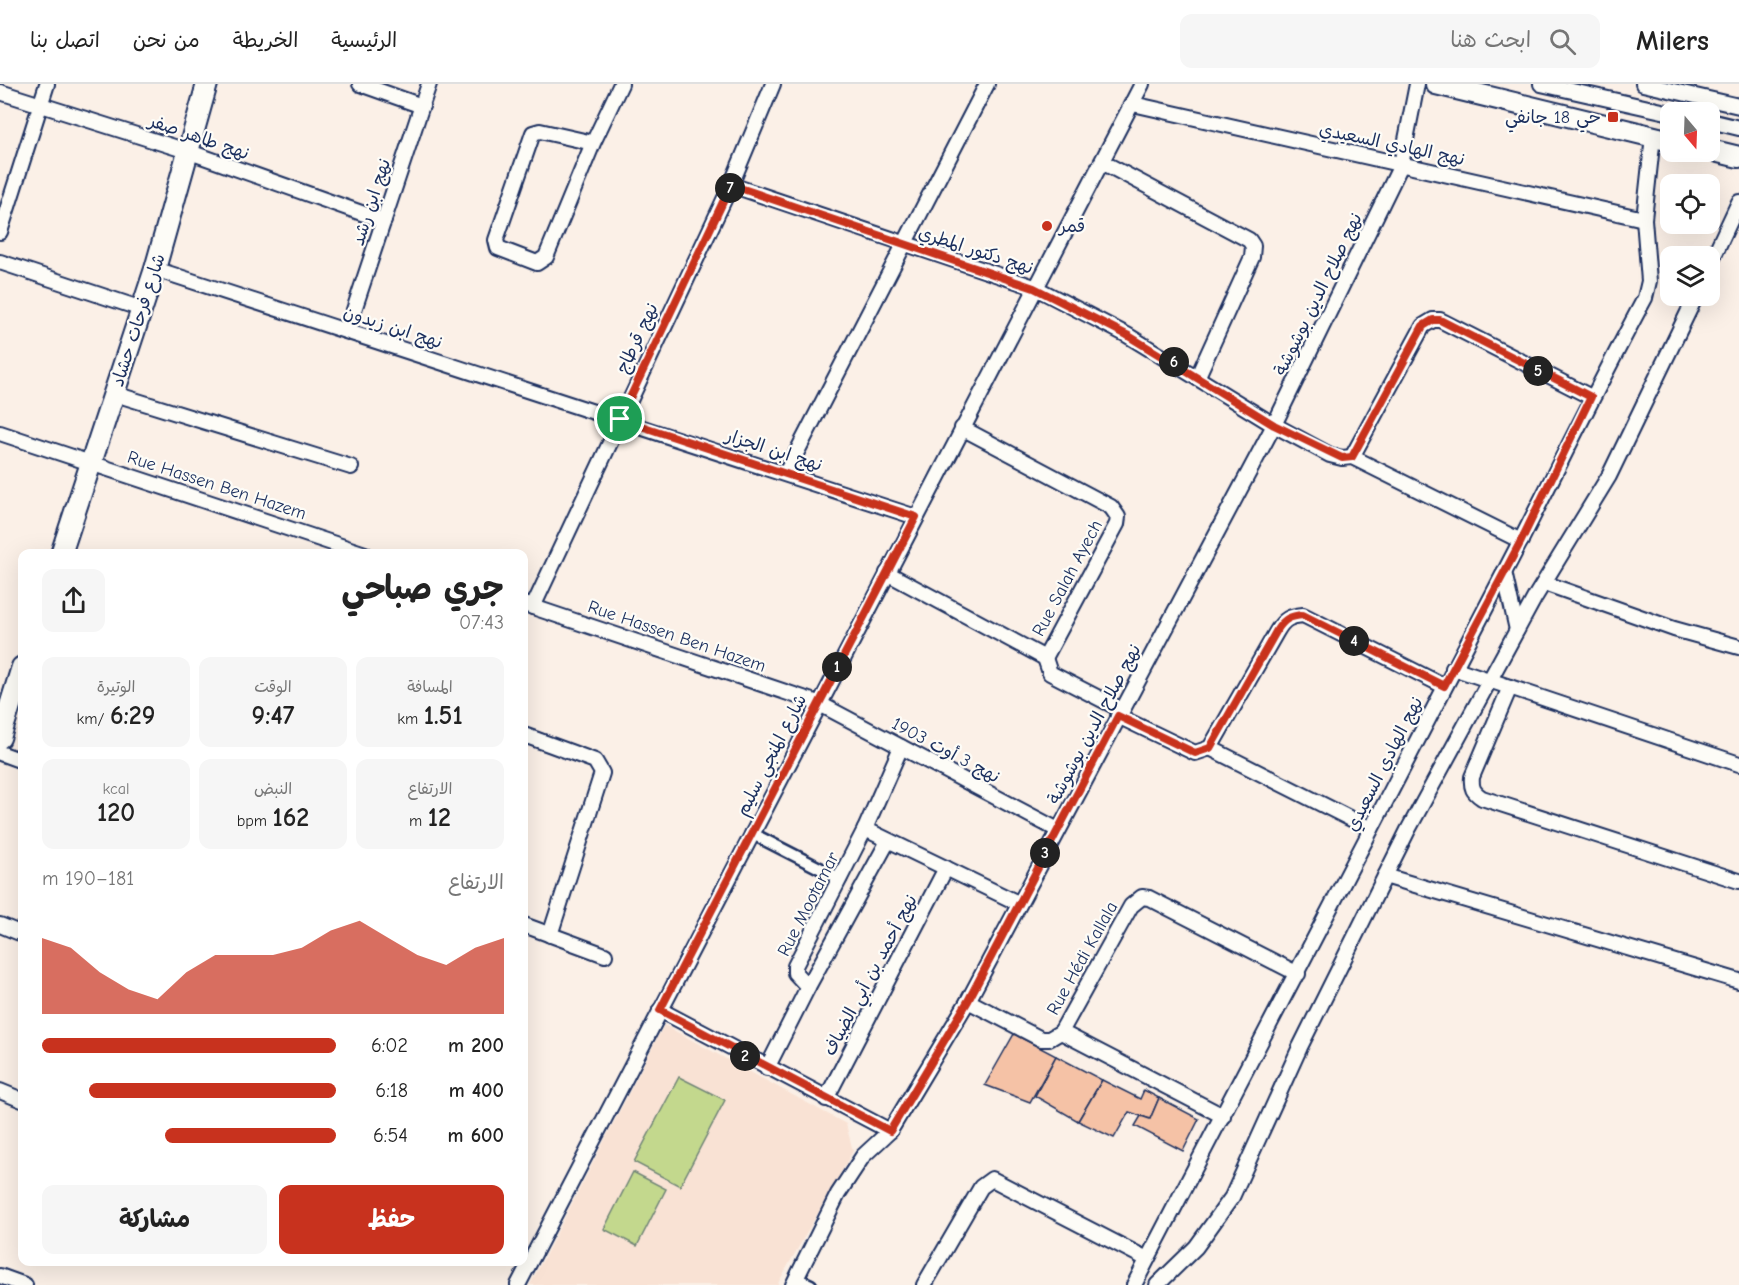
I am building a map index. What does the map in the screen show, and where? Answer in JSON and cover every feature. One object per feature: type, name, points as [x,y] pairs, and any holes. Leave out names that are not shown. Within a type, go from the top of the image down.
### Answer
[{"type":"main road","name":"شارع فرحات حشاد","points":[[64,549],[155,269],[207,84]]},
{"type":"main road","points":[[1436,84],[1660,139]]},
{"type":"main road","points":[[1720,152],[1739,157]]},
{"type":"main road","points":[[0,738],[18,680]]},
{"type":"street","points":[[0,232],[47,84]]},
{"type":"street","points":[[360,84],[422,106]]},
{"type":"street","name":"نهج ابن رشد","points":[[347,331],[429,84]]},
{"type":"street","points":[[593,143],[540,130],[533,133],[496,240],[498,248],[537,263],[546,257],[593,143],[621,84]]},
{"type":"street","name":"نهج قرطاج","points":[[528,606],[731,185],[773,84]]},
{"type":"street","points":[[786,473],[987,84]]},
{"type":"street","name":"شارع المنجي سليم","points":[[528,1266],[818,703],[1142,84]]},
{"type":"street","name":"نهج صلاح الدين بوشوشة","points":[[795,1282],[838,1194],[863,1156],[890,1131],[968,1001],[1018,903],[1274,425],[1401,165],[1417,84]]},
{"type":"street","points":[[1541,84],[1660,111]]},
{"type":"street","points":[[1643,84],[1739,106]]},
{"type":"street","name":"نهج طاهر صفر","points":[[0,92],[187,151],[384,221]]},
{"type":"street","name":"نهج الهادي السعيدي","points":[[1133,104],[1644,219]]},
{"type":"street","points":[[1720,123],[1739,128]]},
{"type":"street","name":"نهج الهادي السعيدي","points":[[1134,1285],[1298,974],[1453,668],[1521,541],[1591,397],[1648,290],[1644,219],[1660,148]]},
{"type":"street","points":[[1102,162],[1249,240],[1253,246],[1252,257],[1197,378]]},
{"type":"street","name":"نهج دكتور المطري","points":[[731,185],[1034,288],[1127,335],[1274,425],[1330,454],[1342,458],[1352,457],[1521,541]]},
{"type":"street","points":[[1718,246],[1739,202]]},
{"type":"street","points":[[0,262],[142,309]]},
{"type":"street","name":"نهج ابن زيدون","points":[[155,269],[620,419]]},
{"type":"street","points":[[1157,1285],[1196,1247],[1232,1197],[1300,1047],[1385,876],[1517,630],[1609,476],[1691,306]]},
{"type":"street","points":[[1352,457],[1423,326],[1433,320],[1440,320],[1591,397]]},
{"type":"street","points":[[115,394],[351,467]]},
{"type":"street","name":"نهج ابن الجزار","points":[[620,419],[916,517]]},
{"type":"street","name":"Rue Salah Ayech","points":[[887,573],[1045,658],[1118,524],[1118,517],[1111,507],[962,428]]},
{"type":"street","name":"Rue Hassen Ben Hazem","points":[[0,433],[350,549]]},
{"type":"street","points":[[1504,572],[1517,630]]},
{"type":"street","points":[[1544,583],[1674,629],[1739,647]]},
{"type":"street","name":"Rue Hassen Ben Hazem","points":[[528,606],[818,703]]},
{"type":"street","points":[[1045,658],[1050,673],[1195,753],[1210,748],[1277,630],[1284,620],[1292,615],[1303,615],[1444,686]]},
{"type":"street","points":[[1453,668],[1739,764]]},
{"type":"street","points":[[1510,687],[1472,777],[1471,787],[1475,793],[1570,827],[1739,881]]},
{"type":"street","name":"نهج 3 أوت 1903","points":[[818,703],[1058,830]]},
{"type":"street","points":[[528,736],[595,761],[602,773],[550,935]]},
{"type":"street","name":"Rue Mootamar","points":[[808,987],[795,973],[795,966],[841,879],[901,747]]},
{"type":"street","points":[[1210,748],[1371,829]]},
{"type":"street","points":[[0,753],[18,760]]},
{"type":"street","points":[[865,829],[1018,903]]},
{"type":"street","points":[[751,833],[841,879]]},
{"type":"street","points":[[767,1068],[808,987],[888,841]]},
{"type":"street","name":"نهج أحمد بن أبي الضياف","points":[[826,1099],[946,868]]},
{"type":"street","points":[[1385,876],[1739,981]]},
{"type":"street","name":"Rue Hédi Kallala","points":[[1223,1116],[1061,1032],[1131,906],[1142,897],[1149,898],[1298,974]]},
{"type":"street","points":[[0,925],[18,932]]},
{"type":"street","points":[[528,927],[605,955]]},
{"type":"street","points":[[968,1001],[1041,1039],[1049,1039],[1061,1032]]},
{"type":"street","points":[[660,1010],[890,1131]]},
{"type":"street","points":[[0,1091],[18,1098]]},
{"type":"street","points":[[924,1285],[981,1187],[992,1179],[1148,1259]]},
{"type":"street","points":[[528,1245],[537,1248]]},
{"type":"street","name":"شارع المنجي سليم","points":[[518,1285],[528,1266]]},
{"type":"street","points":[[0,1276],[24,1285]]},
{"type":"street","points":[[795,1282],[811,1285]]},
{"type":"shaded area","points":[[664,1025],[846,1124],[853,1151],[777,1285],[530,1285]]},
{"type":"green space","points":[[679,1077],[725,1100],[680,1186],[634,1162]]},
{"type":"green space","points":[[633,1172],[666,1189],[637,1246],[604,1229]]},
{"type":"building","points":[[1014,1034],[1056,1056],[1030,1102],[985,1085]]},
{"type":"building","points":[[1056,1056],[1102,1080],[1078,1121],[1035,1096]]},
{"type":"building","points":[[1102,1080],[1140,1099],[1144,1090],[1159,1098],[1150,1119],[1129,1112],[1114,1138],[1078,1121]]},
{"type":"building","points":[[1159,1098],[1199,1119],[1183,1151],[1135,1126],[1141,1116],[1150,1119]]},
{"type":"place","name":"حي 18 جانفي","points":[[1613,117]]},
{"type":"place","name":"قمر","points":[[1047,226]]},
{"type":"route","points":[[731,185],[1034,288],[1175,362],[1274,425],[1342,458],[1352,457],[1423,326],[1433,320],[1440,320],[1591,397],[1521,541],[1444,686],[1303,615],[1292,615],[1284,620],[1277,630],[1210,748],[1204,752],[1195,753],[1118,716],[968,1001],[890,1131],[660,1010],[916,517],[620,419],[731,185]]}]
